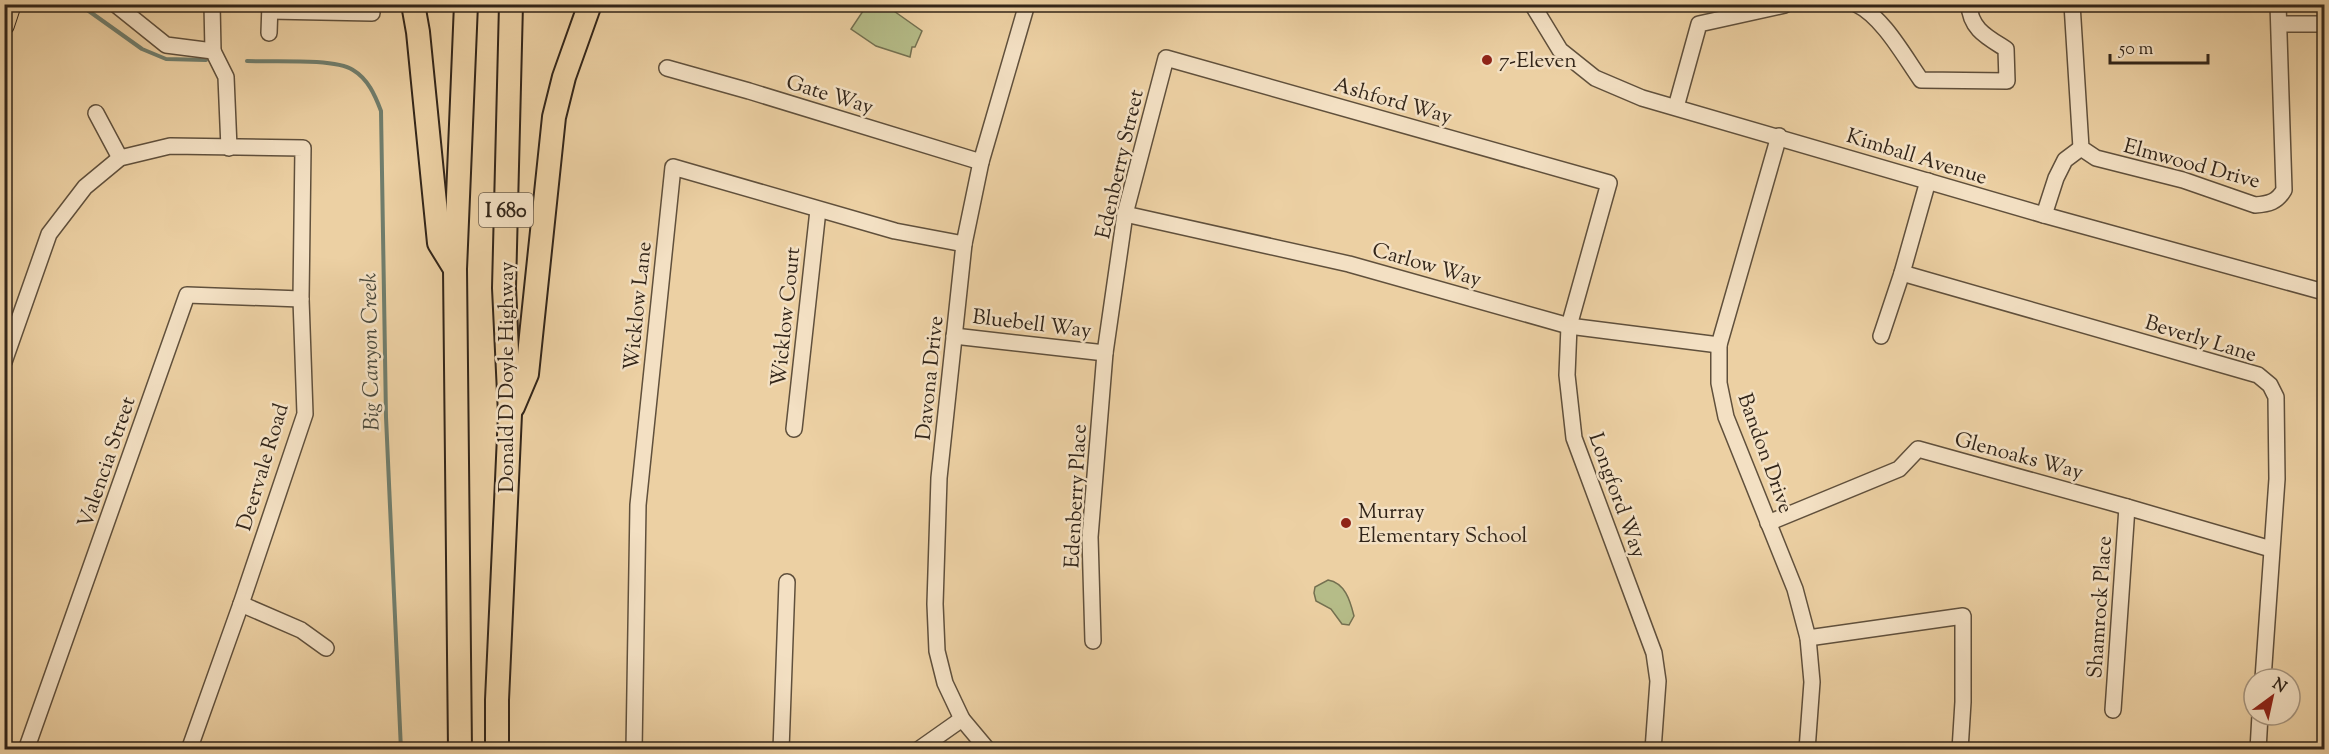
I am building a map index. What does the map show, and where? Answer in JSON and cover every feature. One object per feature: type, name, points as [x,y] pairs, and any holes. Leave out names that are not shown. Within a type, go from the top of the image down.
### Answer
[{"type":"highway","points":[[413,4],[418,32],[439,243],[455,269]]},
{"type":"highway","points":[[452,4],[453,76],[462,126]]},
{"type":"highway","name":"I 680","points":[[460,750],[455,269],[466,4]]},
{"type":"highway","name":"Donald D Doyle Highway","points":[[497,750],[497,700],[510,414],[504,288],[512,4]]},
{"type":"highway","points":[[510,414],[526,374],[554,117],[564,77],[590,4]]},
{"type":"main road","points":[[4,25],[11,4]]},
{"type":"street","points":[[115,4],[166,45],[213,51]]},
{"type":"street","points":[[4,362],[49,234],[85,187],[120,158],[170,146],[229,148],[226,77],[213,51],[212,4]]},
{"type":"street","name":"Davona Drive","points":[[988,750],[962,719],[945,683],[937,651],[935,604],[939,478],[964,243],[981,162],[1028,4]]},
{"type":"street","name":"Kimball Avenue","points":[[1532,4],[1560,50],[1596,78],[1642,98],[2044,215],[2325,292]]},
{"type":"street","points":[[1856,4],[1880,23],[1921,80],[2007,81],[2006,49],[1985,36],[1970,18],[1969,4]]},
{"type":"street","points":[[2044,215],[2056,178],[2066,160],[2081,148],[2072,4]]},
{"type":"street","name":"Elmwood Drive","points":[[2081,148],[2096,158],[2183,180],[2255,205],[2268,204],[2278,198],[2284,190],[2285,175],[2278,4]]},
{"type":"street","points":[[1676,107],[1699,24],[1786,5]]},
{"type":"street","points":[[269,33],[270,8],[372,13]]},
{"type":"street","points":[[2280,24],[2325,24]]},
{"type":"street","name":"Ashford Way","points":[[1166,58],[1609,183]]},
{"type":"street","name":"Edenberry Street","points":[[1105,353],[1125,214],[1166,58]]},
{"type":"street","name":"Gate Way","points":[[667,68],[749,90],[981,162]]},
{"type":"street","points":[[96,112],[120,158]]},
{"type":"street","name":"Bandon Drive","points":[[1779,136],[1719,345],[1719,383],[1726,417],[1795,589],[1808,638],[1812,682],[1807,750]]},
{"type":"street","name":"Deervale Road","points":[[189,750],[305,414],[301,299],[303,148],[229,148]]},
{"type":"street","name":"Wicklow Lane","points":[[634,750],[638,505],[673,167],[896,231],[964,243]]},
{"type":"street","points":[[1881,336],[1928,182]]},
{"type":"street","name":"Longford Way","points":[[1609,183],[1569,326],[1567,375],[1574,438],[1654,653],[1658,681],[1653,750]]},
{"type":"street","name":"Wicklow Court","points":[[794,429],[818,210]]},
{"type":"street","name":"Carlow Way","points":[[1125,214],[1349,264],[1569,326],[1719,345]]},
{"type":"street","name":"Beverly Lane","points":[[1902,273],[2258,375],[2270,385],[2276,397],[2277,479],[2264,667]]},
{"type":"street","name":"Valencia Street","points":[[26,750],[187,295],[301,299]]},
{"type":"street","name":"Bluebell Way","points":[[954,336],[1105,353]]},
{"type":"street","name":"Edenberry Place","points":[[1093,641],[1090,537],[1105,353]]},
{"type":"street","name":"Glenoaks Way","points":[[1768,523],[1899,469],[1918,449],[2271,549]]},
{"type":"street","name":"Shamrock Place","points":[[2113,710],[2127,507]]},
{"type":"street","points":[[781,750],[786,582]]},
{"type":"street","points":[[241,604],[301,630],[326,648]]},
{"type":"street","points":[[1808,638],[1963,616],[1963,702],[1960,750]]},
{"type":"street","points":[[918,750],[962,719]]},
{"type":"street","points":[[2258,750],[2259,727]]},
{"type":"green space","points":[[884,4],[922,31],[915,47],[912,47],[910,57],[876,46],[851,29],[867,5]]},
{"type":"green space","points":[[1328,580],[1343,588],[1348,598],[1354,616],[1349,625],[1342,624],[1331,609],[1316,601],[1315,587]]},
{"type":"waterway","name":"Big Canyon Creek","points":[[79,4],[142,49],[166,59],[206,60]]},
{"type":"waterway","name":"Big Canyon Creek","points":[[247,61],[302,61],[344,66],[353,70],[367,83],[381,111],[386,417],[401,750]]},
{"type":"place","name":"7-Eleven","points":[[1487,60]]},
{"type":"place","name":"Murray Elementary School","points":[[1346,523]]}]
